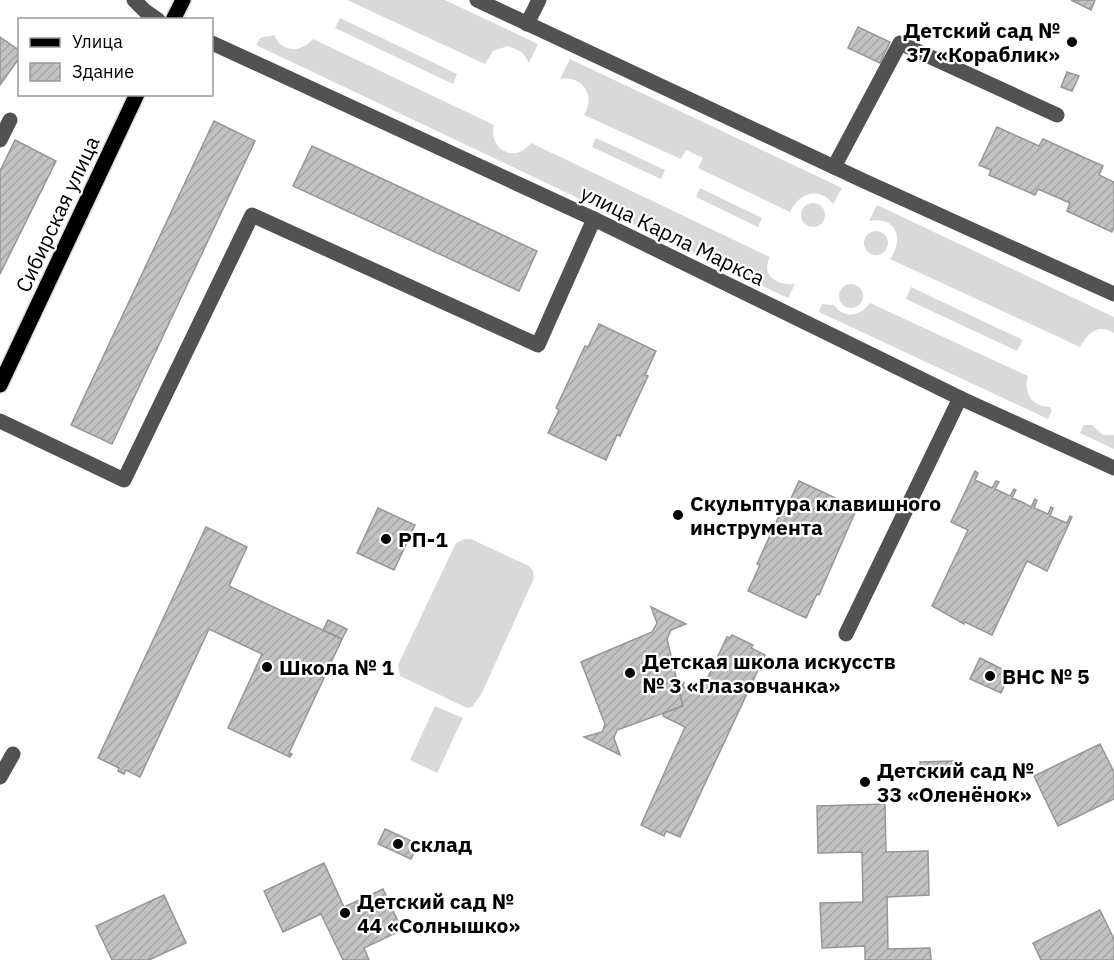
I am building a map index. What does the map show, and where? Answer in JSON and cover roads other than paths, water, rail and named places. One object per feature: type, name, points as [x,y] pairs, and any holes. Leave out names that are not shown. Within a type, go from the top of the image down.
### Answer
[{"type":"main road","points":[[174,18],[183,0]]},
{"type":"main road","name":"Сибирская улица","points":[[0,385],[136,96]]},
{"type":"street","points":[[134,0],[155,18]]},
{"type":"street","points":[[477,0],[834,167],[1114,294]]},
{"type":"street","points":[[527,24],[539,0]]},
{"type":"street","name":"улица Карла Маркса","points":[[213,43],[594,219],[960,398],[1114,468]]},
{"type":"street","points":[[834,167],[900,43],[1057,116]]},
{"type":"street","points":[[0,140],[10,120]]},
{"type":"street","points":[[0,421],[124,480],[252,215],[538,345],[594,219]]},
{"type":"street","points":[[846,634],[960,398]]},
{"type":"street","points":[[0,777],[13,754]]},
{"type":"place","name":"Детский сад № 37 «Кораблик»","points":[[1072,42]]},
{"type":"place","name":"Скульптура клавишного инструмента","points":[[678,515]]},
{"type":"place","name":"РП-1","points":[[386,539]]},
{"type":"place","name":"Школа № 1","points":[[267,667]]},
{"type":"place","name":"Детская школа искусств № 3 «Глазовчанка»","points":[[630,673]]},
{"type":"place","name":"ВНС № 5","points":[[990,676]]},
{"type":"place","name":"Детский сад № 33 «Оленёнок»","points":[[865,782]]},
{"type":"place","name":"склад","points":[[398,844]]},
{"type":"place","name":"Детский сад № 44 «Солнышко»","points":[[345,913]]}]
